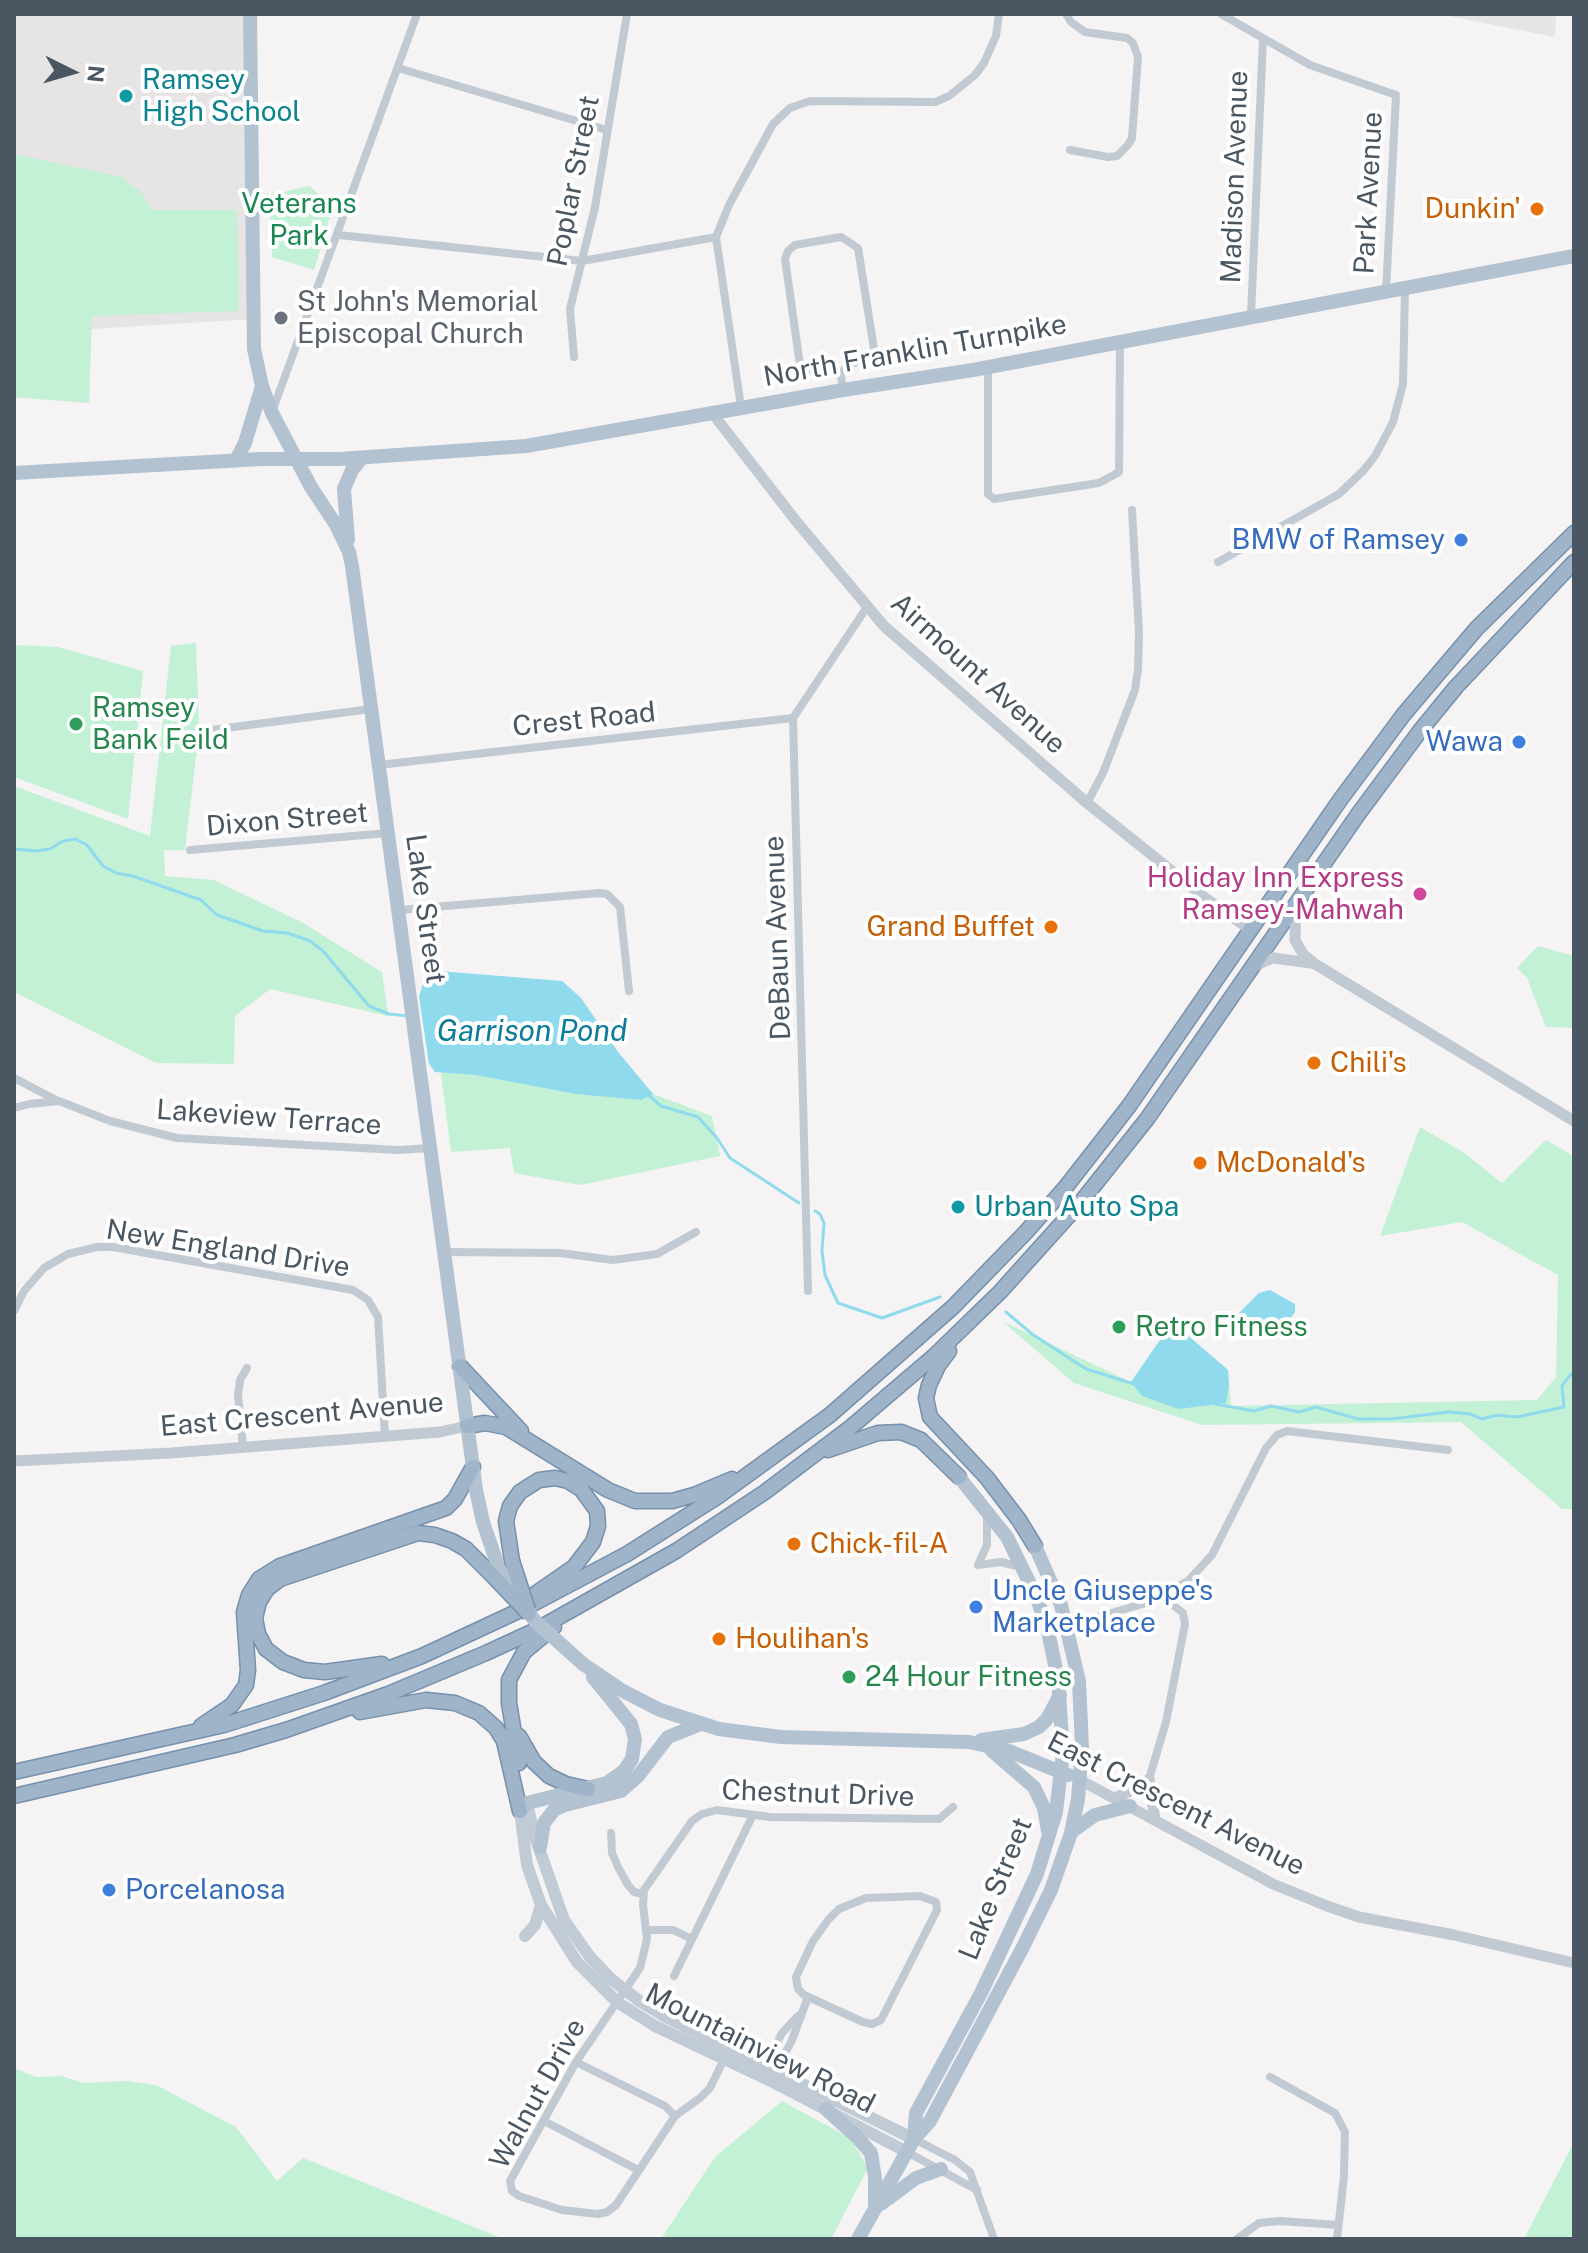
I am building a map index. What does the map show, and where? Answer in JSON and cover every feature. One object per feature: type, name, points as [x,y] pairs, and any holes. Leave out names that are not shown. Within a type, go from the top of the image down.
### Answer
[{"type":"highway","points":[[14,1772],[190,1733],[324,1693],[422,1656],[486,1627],[627,1554],[768,1462],[830,1415],[942,1317],[1026,1232],[1094,1154],[1340,800],[1404,714],[1477,628],[1574,533]]},
{"type":"highway","points":[[14,1796],[235,1745],[286,1730],[388,1694],[486,1653],[536,1630],[629,1579],[716,1525],[813,1456],[912,1375],[977,1314],[1047,1241],[1155,1107],[1426,722],[1574,562]]},
{"type":"highway","points":[[1542,594],[1574,580]]},
{"type":"highway","points":[[977,1314],[934,1372],[927,1392],[928,1411],[937,1427],[1000,1493],[1035,1546]]},
{"type":"highway","points":[[460,1366],[532,1443]]},
{"type":"highway","points":[[467,1426],[485,1423],[501,1425],[608,1490],[644,1503],[672,1501],[694,1495],[768,1462]]},
{"type":"highway","points":[[813,1456],[869,1435],[901,1432],[921,1440],[959,1477]]},
{"type":"highway","points":[[190,1733],[232,1705],[243,1692],[248,1670],[244,1612],[249,1595],[259,1579],[280,1566],[446,1508],[455,1499],[473,1467]]},
{"type":"highway","points":[[486,1627],[566,1573],[590,1548],[598,1519],[593,1503],[581,1489],[568,1481],[555,1478],[539,1480],[520,1492],[510,1506],[500,1567],[529,1614]]},
{"type":"highway","points":[[422,1656],[336,1672],[293,1666],[273,1656],[261,1642],[255,1618],[259,1602],[267,1589],[280,1579],[418,1533],[452,1541],[500,1567],[529,1614]]},
{"type":"highway","points":[[524,1807],[508,1685],[517,1662],[528,1648],[586,1602]]},
{"type":"highway","points":[[286,1730],[416,1700],[463,1706],[485,1718],[500,1734],[524,1807]]},
{"type":"highway","points":[[512,1719],[539,1768],[560,1782],[588,1789]]},
{"type":"main road","name":"Lake Street","points":[[250,14],[254,349],[272,413],[349,552],[467,1426]]},
{"type":"main road","name":"North Franklin Turnpike","points":[[14,473],[236,460],[362,458],[526,446],[713,414],[842,383],[988,367],[1574,256]]},
{"type":"main road","points":[[236,460],[245,443],[262,386]]},
{"type":"main road","points":[[349,552],[344,489],[352,470],[362,458]]},
{"type":"main road","name":"East Crescent Avenue","points":[[467,1426],[483,1522],[500,1567]]},
{"type":"main road","name":"Lake Street","points":[[910,2145],[916,2113],[1010,1934],[1048,1841],[1061,1772],[1060,1695],[1048,1631],[1024,1568],[1007,1537],[959,1477]]},
{"type":"main road","name":"Lake Street","points":[[858,2239],[910,2145],[930,2121],[1029,1937],[1051,1890],[1071,1833],[1080,1780],[1081,1699],[1067,1625],[1055,1588],[1035,1546]]},
{"type":"main road","name":"East Crescent Avenue","points":[[529,1614],[583,1664],[635,1698],[701,1724],[739,1733],[781,1737],[969,1742],[1021,1755],[1080,1780]]},
{"type":"main road","points":[[524,1807],[607,1783],[624,1771],[632,1759],[635,1739],[628,1719],[583,1664]]},
{"type":"main road","points":[[969,1742],[1032,1731],[1047,1719],[1060,1695]]},
{"type":"main road","points":[[540,1847],[544,1823],[554,1810],[621,1791],[638,1776],[668,1737],[701,1724]]},
{"type":"main road","points":[[985,1745],[1023,1776],[1037,1792],[1046,1817],[1048,1841]]},
{"type":"main road","points":[[1071,1833],[1095,1815],[1130,1806]]},
{"type":"main road","name":"Mountainview Road","points":[[524,1807],[540,1847],[565,1934],[585,1972],[617,2002],[655,2026],[769,2072],[910,2145]]},
{"type":"main road","name":"Mountainview Road","points":[[524,1807],[530,1876],[541,1905],[565,1934],[625,1991],[727,2053]]},
{"type":"main road","points":[[525,1936],[535,1925],[541,1905]]},
{"type":"main road","name":"Mountainview Road","points":[[769,2072],[826,2109],[910,2145]]},
{"type":"main road","points":[[826,2109],[871,2153],[875,2209]]},
{"type":"main road","points":[[875,2209],[916,2178],[941,2169]]},
{"type":"street","points":[[272,413],[417,14]]},
{"type":"street","name":"Poplar Street","points":[[574,357],[570,309],[595,207],[627,14]]},
{"type":"street","points":[[741,407],[716,237],[729,205],[773,124],[790,108],[816,100],[935,102],[949,96],[984,63],[996,36],[999,14]]},
{"type":"street","points":[[1066,14],[1085,32],[1127,38],[1133,43],[1138,57],[1132,138],[1128,145],[1117,156],[1108,157],[1070,150]]},
{"type":"street","points":[[1221,14],[1263,39]]},
{"type":"street","name":"Park Avenue","points":[[1263,39],[1310,65],[1396,95],[1386,292]]},
{"type":"street","name":"Madison Avenue","points":[[1251,316],[1263,39]]},
{"type":"street","points":[[398,68],[607,130]]},
{"type":"street","points":[[339,235],[582,261],[716,237]]},
{"type":"street","points":[[841,237],[858,248],[874,349],[869,357],[846,366],[842,383],[832,368],[811,370],[800,365],[785,259],[795,245],[841,237]]},
{"type":"street","points":[[1218,562],[1339,494],[1375,456],[1393,422],[1403,384],[1405,289]]},
{"type":"street","points":[[988,367],[988,494],[994,499],[1099,483],[1119,472],[1120,342]]},
{"type":"street","name":"Airmount Avenue","points":[[713,414],[796,521],[884,626],[1087,803],[1208,900],[1251,930]]},
{"type":"street","points":[[1087,803],[1103,773],[1135,690],[1138,669],[1132,510]]},
{"type":"street","points":[[793,718],[867,607]]},
{"type":"street","points":[[211,730],[371,709]]},
{"type":"street","name":"Crest Road","points":[[379,765],[793,718]]},
{"type":"street","name":"DeBaun Avenue","points":[[793,718],[808,1291]]},
{"type":"street","name":"Dixon Street","points":[[190,850],[388,833]]},
{"type":"street","points":[[399,910],[607,894],[620,907],[629,991]]},
{"type":"street","points":[[1296,903],[1295,940],[1303,954],[1315,964],[1574,1121]]},
{"type":"street","points":[[1252,967],[1273,958],[1315,964]]},
{"type":"street","points":[[14,1078],[59,1101]]},
{"type":"street","name":"Lakeview Terrace","points":[[14,1108],[59,1101],[110,1121],[177,1138],[398,1150],[431,1148]]},
{"type":"street","points":[[445,1252],[560,1253],[613,1260],[657,1254],[696,1232]]},
{"type":"street","name":"New England Drive","points":[[14,1311],[24,1291],[44,1268],[68,1254],[97,1247],[113,1247],[353,1290],[368,1300],[378,1317],[385,1436]]},
{"type":"street","points":[[243,1447],[238,1395],[240,1380],[247,1368]]},
{"type":"street","name":"East Crescent Avenue","points":[[14,1461],[440,1432],[467,1426]]},
{"type":"street","points":[[1048,1631],[1162,1596],[1188,1581],[1207,1562],[1266,1448],[1277,1435],[1293,1430],[1448,1450]]},
{"type":"street","points":[[986,1508],[988,1538],[978,1565],[1001,1562],[1024,1568]]},
{"type":"street","points":[[1155,1820],[1149,1779],[1166,1722],[1185,1624],[1183,1613],[1162,1596]]},
{"type":"street","points":[[1115,1798],[1149,1779]]},
{"type":"street","name":"East Crescent Avenue","points":[[1080,1780],[1273,1884],[1327,1906],[1359,1917],[1574,1963]]},
{"type":"street","name":"Chestnut Drive","points":[[643,1894],[652,1875],[688,1825],[696,1817],[717,1810],[753,1815],[939,1819],[953,1807]]},
{"type":"street","points":[[674,1976],[753,1815]]},
{"type":"street","points":[[611,1833],[612,1853],[618,1867],[634,1892],[643,1894],[646,1930],[643,1961],[617,2002]]},
{"type":"street","points":[[874,1897],[925,1897],[936,1902],[936,1915],[881,2020],[868,2024],[808,1997],[798,1989],[796,1977],[817,1934],[839,1909],[860,1899],[874,1897]]},
{"type":"street","points":[[646,1930],[673,1930],[692,1939]]},
{"type":"street","points":[[769,2072],[792,2040],[808,1997]]},
{"type":"street","name":"Walnut Drive","points":[[617,2002],[576,2062],[510,2181],[512,2191],[519,2196],[562,2210],[602,2214],[616,2205],[675,2116],[705,2093],[727,2053]]},
{"type":"street","points":[[576,2062],[665,2106],[675,2116]]},
{"type":"street","points":[[1270,2077],[1335,2113],[1345,2132],[1337,2239]]},
{"type":"street","points":[[544,2121],[638,2170]]},
{"type":"street","points":[[910,2145],[941,2169],[978,2190]]},
{"type":"street","points":[[910,2145],[965,2168],[973,2177],[994,2239]]},
{"type":"street","points":[[1237,2239],[1259,2223],[1280,2221],[1338,2225]]},
{"type":"shaded area","points":[[14,14],[250,14],[254,319],[91,329],[89,403],[14,397]]},
{"type":"shaded area","points":[[1440,14],[1556,14],[1555,37],[1489,24]]},
{"type":"green space","points":[[14,154],[122,177],[141,192],[152,210],[237,210],[239,311],[92,316],[89,403],[14,397]]},
{"type":"green space","name":"Veterans Park","points":[[309,186],[333,206],[314,270],[272,257],[269,195]]},
{"type":"green space","points":[[196,643],[199,731],[185,850],[164,850],[165,876],[214,880],[303,923],[382,972],[388,1016],[270,989],[235,1016],[234,1064],[156,1063],[14,992],[14,786],[150,836],[171,646]]},
{"type":"green space","name":"Ramsey Bank Feild","points":[[14,645],[58,647],[143,671],[128,819],[14,777]]},
{"type":"green space","points":[[1538,946],[1574,956],[1574,1028],[1546,1027],[1527,978],[1517,968]]},
{"type":"green space","points":[[562,981],[581,998],[618,1052],[653,1094],[712,1116],[720,1156],[580,1185],[514,1173],[510,1148],[451,1152],[430,988]]},
{"type":"green space","points":[[1420,1127],[1463,1152],[1502,1183],[1546,1140],[1574,1156],[1574,1509],[1562,1509],[1461,1422],[1202,1425],[1074,1383],[1002,1321],[1131,1382],[1162,1337],[1185,1333],[1228,1370],[1231,1406],[1537,1400],[1556,1377],[1558,1275],[1462,1222],[1380,1236]]},
{"type":"green space","points":[[14,2068],[36,2077],[61,2076],[84,2083],[127,2081],[156,2085],[236,2127],[277,2181],[303,2158],[504,2239],[14,2239]]},
{"type":"green space","points":[[782,2101],[850,2138],[868,2168],[831,2239],[661,2239],[715,2157]]},
{"type":"green space","points":[[1574,2142],[1574,2239],[1524,2239]]},
{"type":"water","name":"Garrison Pond","points":[[439,971],[562,981],[581,998],[618,1052],[653,1094],[641,1100],[576,1094],[476,1075],[435,1072],[429,1064],[419,996],[426,974]]},
{"type":"water","points":[[1270,1290],[1295,1304],[1295,1312],[1278,1335],[1260,1339],[1236,1337],[1233,1319],[1259,1293]]},
{"type":"water","points":[[1185,1333],[1228,1370],[1226,1403],[1179,1409],[1142,1396],[1131,1382],[1162,1337]]},
{"type":"waterway","points":[[14,849],[50,849],[63,841],[75,839],[87,845],[103,866],[116,873],[201,900],[217,915],[263,931],[287,933],[310,941],[323,951],[369,1006],[389,1014],[408,1016]]},
{"type":"waterway","points":[[646,1093],[661,1106],[698,1117],[730,1158],[799,1203]]},
{"type":"waterway","points":[[815,1211],[824,1223],[822,1251],[825,1275],[838,1303],[882,1318],[940,1297]]},
{"type":"waterway","points":[[1006,1312],[1032,1334],[1086,1369],[1134,1384]]},
{"type":"waterway","points":[[1215,1404],[1254,1411],[1271,1406],[1299,1412],[1316,1407],[1358,1419],[1391,1419],[1449,1412],[1470,1414],[1482,1419],[1497,1415],[1517,1417],[1564,1407],[1562,1386],[1571,1374],[1574,1375]]},
{"type":"place","name":"Ramsey High School","points":[[126,96]]},
{"type":"place","name":"Dunkin'","points":[[1537,209]]},
{"type":"place","name":"St John's Memorial Episcopal Church","points":[[281,318]]},
{"type":"place","name":"BMW of Ramsey","points":[[1461,540]]},
{"type":"place","name":"Ramsey Bank Feild","points":[[76,724]]},
{"type":"place","name":"Wawa","points":[[1519,742]]},
{"type":"place","name":"Holiday Inn Express Ramsey-Mahwah","points":[[1420,894]]},
{"type":"place","name":"Grand Buffet","points":[[1051,927]]},
{"type":"place","name":"Chili's","points":[[1314,1063]]},
{"type":"place","name":"McDonald's","points":[[1200,1163]]},
{"type":"place","name":"Urban Auto Spa","points":[[958,1207]]},
{"type":"place","name":"Retro Fitness","points":[[1119,1327]]},
{"type":"place","name":"Chick-fil-A","points":[[794,1544]]},
{"type":"place","name":"Uncle Giuseppe's Marketplace","points":[[976,1607]]},
{"type":"place","name":"Houlihan's","points":[[719,1639]]},
{"type":"place","name":"24 Hour Fitness","points":[[849,1677]]},
{"type":"place","name":"Porcelanosa","points":[[109,1890]]}]
